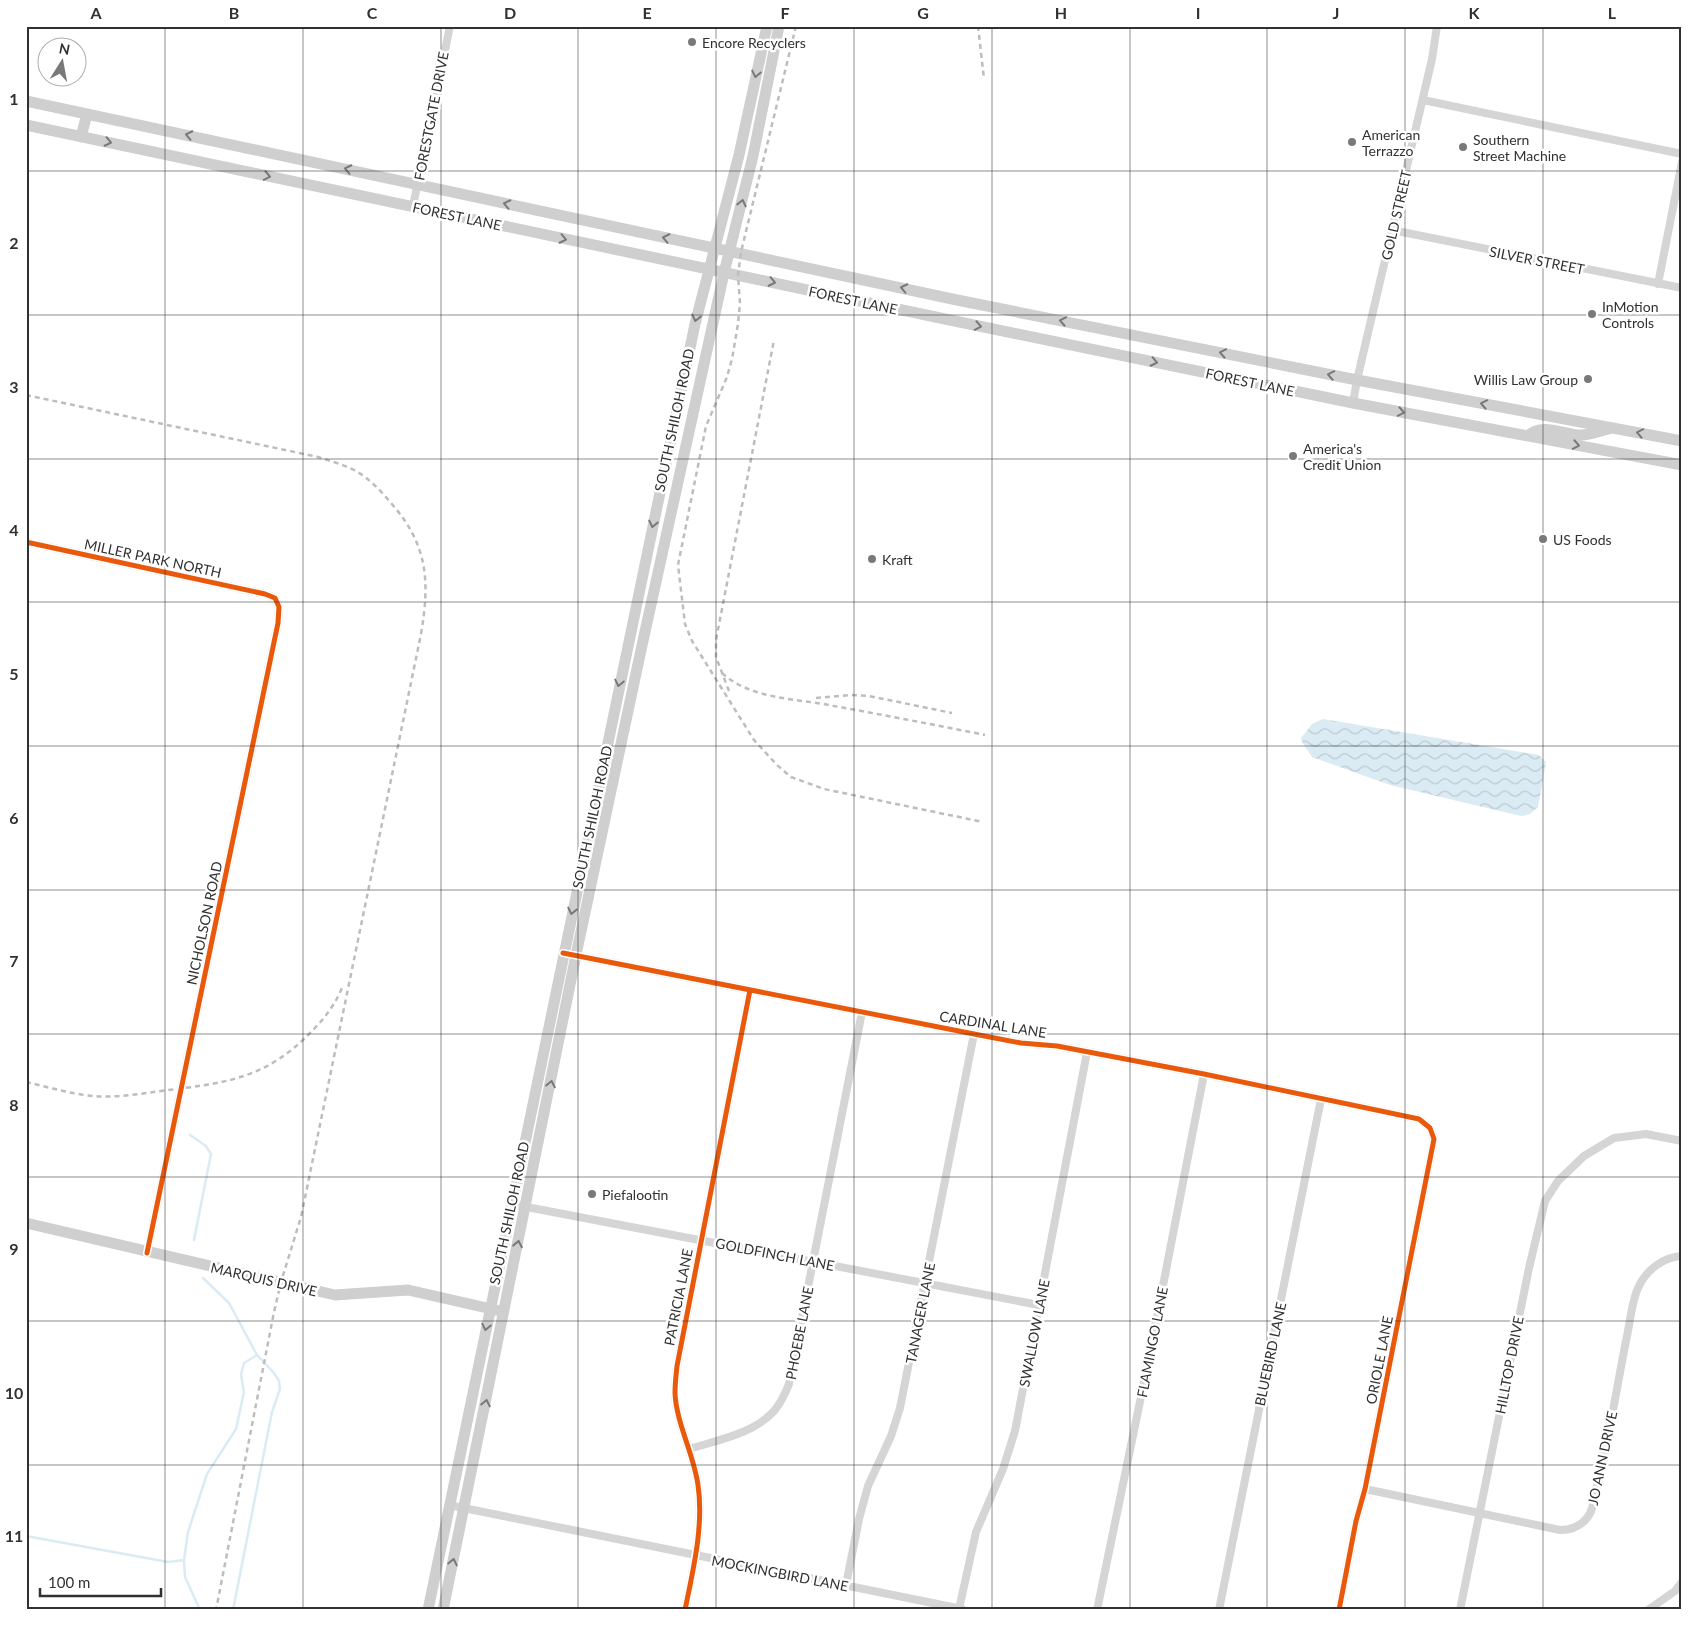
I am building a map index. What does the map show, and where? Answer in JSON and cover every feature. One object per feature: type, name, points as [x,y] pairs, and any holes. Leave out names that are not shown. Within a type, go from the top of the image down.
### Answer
[{"type":"main road","name":"SOUTH SHILOH ROAD","points":[[428,1610],[691,343],[713,248],[739,155],[767,26]]},
{"type":"main road","name":"SOUTH SHILOH ROAD","points":[[443,1610],[576,956],[658,571],[724,273],[753,156],[779,26]]},
{"type":"main road","name":"FOREST LANE","points":[[26,101],[957,300],[1356,380],[1682,441]]},
{"type":"main road","points":[[81,137],[87,114]]},
{"type":"main road","name":"FOREST LANE","points":[[26,125],[708,270],[1353,403],[1682,465]]},
{"type":"main road","points":[[296,181],[300,160]]},
{"type":"main road","points":[[1528,436],[1532,432],[1540,430],[1583,435],[1613,428]]},
{"type":"main road","name":"MARQUIS DRIVE","points":[[26,1223],[335,1295],[408,1290],[504,1312]]},
{"type":"street","name":"FORESTGATE DRIVE","points":[[413,206],[450,26]]},
{"type":"street","name":"GOLD STREET","points":[[1353,403],[1356,380],[1432,59],[1437,26]]},
{"type":"street","points":[[1422,100],[1682,154]]},
{"type":"street","points":[[1658,284],[1682,162]]},
{"type":"street","name":"SILVER STREET","points":[[1392,230],[1682,288]]},
{"type":"street","name":"MILLER PARK NORTH","points":[[26,542],[166,572],[274,598]]},
{"type":"street","name":"NICHOLSON ROAD","points":[[147,1252],[278,623],[279,607],[274,598]]},
{"type":"street","name":"CARDINAL LANE","points":[[563,953],[1021,1043],[1057,1046],[1204,1074],[1419,1119]]},
{"type":"street","name":"PATRICIA LANE","points":[[685,1610],[696,1556],[700,1511],[698,1485],[675,1394],[676,1373],[750,990]]},
{"type":"street","name":"PHOEBE LANE","points":[[690,1449],[726,1438],[758,1425],[774,1411],[782,1400],[789,1384],[862,1012]]},
{"type":"street","name":"TANAGER LANE","points":[[846,1586],[859,1519],[868,1486],[891,1436],[900,1408],[974,1034]]},
{"type":"street","name":"SWALLOW LANE","points":[[962,1609],[976,1532],[1003,1469],[1015,1431],[1087,1052]]},
{"type":"street","name":"FLAMINGO LANE","points":[[1097,1610],[1149,1358],[1204,1074]]},
{"type":"street","name":"BLUEBIRD LANE","points":[[1219,1610],[1321,1099]]},
{"type":"street","name":"ORIOLE LANE","points":[[1339,1610],[1356,1521],[1366,1489],[1434,1139],[1430,1128],[1419,1119]]},
{"type":"street","name":"HILLTOP DRIVE","points":[[1460,1610],[1529,1268],[1545,1200],[1558,1182],[1584,1156],[1614,1138],[1646,1134],[1682,1142]]},
{"type":"street","name":"GOLDFINCH LANE","points":[[511,1204],[1039,1305]]},
{"type":"street","name":"JO ANN DRIVE","points":[[1366,1489],[1560,1530],[1570,1530],[1580,1524],[1588,1518],[1605,1455],[1617,1385],[1638,1288],[1650,1270],[1671,1257],[1682,1256]]},
{"type":"street","name":"MOCKINGBIRD LANE","points":[[449,1506],[962,1609]]},
{"type":"street","points":[[1648,1610],[1675,1591],[1682,1582]]},
{"type":"water","points":[[1323,719],[1539,755],[1546,762],[1538,807],[1530,814],[1521,816],[1390,785],[1312,757],[1301,738],[1312,724]]},
{"type":"waterway","points":[[190,1135],[206,1146],[211,1154],[194,1240]]},
{"type":"waterway","points":[[203,1278],[229,1303],[257,1355],[279,1381],[280,1389],[272,1412],[233,1610]]},
{"type":"waterway","points":[[200,1610],[185,1577],[184,1560],[188,1532],[207,1474],[236,1429],[244,1392],[241,1375],[244,1363],[257,1355]]},
{"type":"waterway","points":[[26,1536],[168,1562],[184,1560]]},
{"type":"railway","points":[[796,26],[741,252],[738,275],[740,303],[732,359],[727,377],[706,426],[678,565],[685,624],[692,641],[754,740],[791,777],[824,789],[983,822]]},
{"type":"railway","points":[[978,26],[984,79]]},
{"type":"railway","points":[[729,691],[716,657],[716,640],[774,340]]},
{"type":"railway","points":[[26,395],[318,457],[350,468],[374,485],[403,519],[413,534],[423,564],[425,597],[421,634],[301,1217],[274,1312],[216,1610]]},
{"type":"railway","points":[[722,673],[734,682],[747,688],[775,697],[820,703],[985,735]]},
{"type":"railway","points":[[816,698],[851,695],[869,696],[952,713]]},
{"type":"railway","points":[[26,1082],[76,1094],[110,1096],[205,1085],[242,1076],[277,1060],[295,1047],[326,1015],[334,1004],[343,985]]},
{"type":"cycle path","points":[[26,542],[265,594],[275,598],[279,607],[278,623],[147,1253]]},
{"type":"cycle path","points":[[563,953],[1021,1043],[1057,1046],[1204,1074],[1419,1119],[1430,1128],[1434,1139],[1365,1489],[1356,1521],[1339,1610]]},
{"type":"cycle path","points":[[685,1610],[697,1548],[700,1516],[696,1474],[676,1404],[676,1373],[750,990]]},
{"type":"place","name":"Encore Recyclers","points":[[692,42]]},
{"type":"place","name":"American Terrazzo","points":[[1352,142]]},
{"type":"place","name":"Southern Street Machine","points":[[1463,147]]},
{"type":"place","name":"InMotion Controls","points":[[1592,314]]},
{"type":"place","name":"Willis Law Group","points":[[1588,379]]},
{"type":"place","name":"America's Credit Union","points":[[1293,456]]},
{"type":"place","name":"US Foods","points":[[1543,539]]},
{"type":"place","name":"Kraft","points":[[872,559]]},
{"type":"place","name":"Piefalootin","points":[[592,1194]]}]
